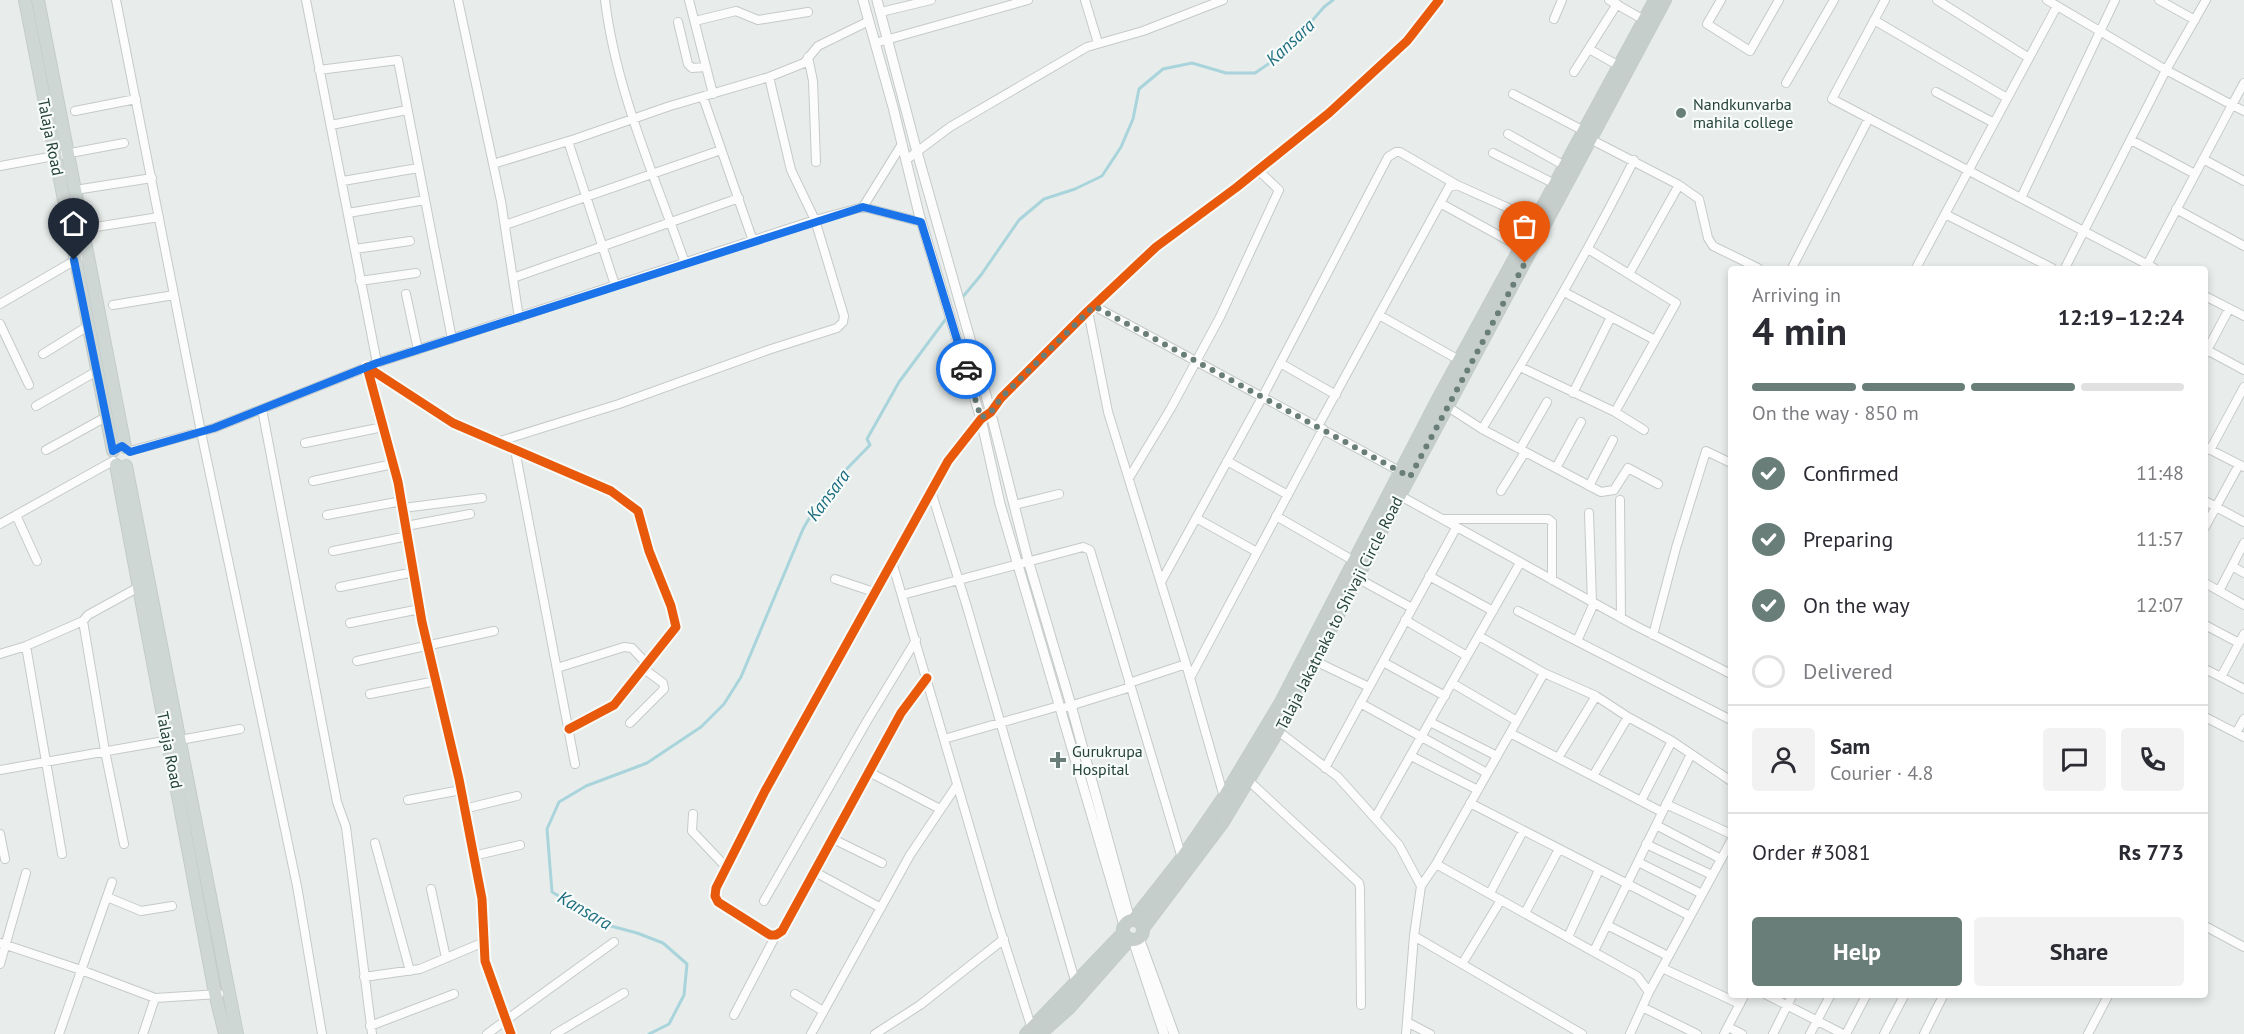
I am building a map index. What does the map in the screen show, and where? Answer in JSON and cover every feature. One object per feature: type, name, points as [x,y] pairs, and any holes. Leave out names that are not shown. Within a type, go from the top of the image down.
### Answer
[{"type":"highway","name":"Talaja Jakatnaka to Shivaji Circle Road","points":[[1033,1032],[1076,984],[1132,930],[1224,797],[1281,702],[1354,561],[1395,493],[1459,360],[1565,166],[1588,136],[1619,66],[1655,0]]},
{"type":"highway","name":"Talaja Jakatnaka to Shivaji Circle Road","points":[[1405,474],[1448,407],[1588,136],[1665,0]]},
{"type":"highway","name":"Talaja Jakatnaka to Shivaji Circle Road","points":[[1033,1032],[1069,1008],[1223,822],[1278,731],[1357,578],[1395,493]]},
{"type":"main road","name":"Talaja Road","points":[[25,0],[106,417],[121,457],[176,740],[237,1034]]},
{"type":"main road","name":"Talaja Road","points":[[39,0],[88,255],[121,457],[139,587],[176,740],[216,994],[225,1034]]},
{"type":"street","points":[[116,0],[201,432],[297,886],[322,1034]]},
{"type":"street","points":[[306,0],[377,363]]},
{"type":"street","points":[[458,0],[505,225],[519,318]]},
{"type":"street","points":[[605,0],[617,70],[685,262]]},
{"type":"street","points":[[689,0],[713,94]]},
{"type":"street","points":[[863,0],[921,222],[981,418],[1000,504],[1017,563],[1059,707],[1164,1034]]},
{"type":"street","points":[[878,0],[917,152],[991,412],[1028,560],[1071,705],[1132,930],[1174,1034]]},
{"type":"street","points":[[881,12],[931,0]]},
{"type":"street","points":[[875,43],[1003,3],[1028,0]]},
{"type":"street","points":[[1085,0],[1098,43]]},
{"type":"street","points":[[906,160],[950,127],[1087,46],[1143,31],[1223,0]]},
{"type":"street","points":[[776,935],[770,935],[718,902],[715,896],[716,888],[770,782],[948,461],[981,418],[991,412],[1001,398],[1091,308],[1156,247],[1329,113],[1398,49],[1439,0]]},
{"type":"street","points":[[1554,19],[1562,0]]},
{"type":"street","points":[[1721,0],[1707,24],[1750,51],[1779,0]]},
{"type":"street","points":[[1786,83],[1833,0]]},
{"type":"street","points":[[1885,0],[1832,99],[2148,266]]},
{"type":"street","points":[[1937,0],[2029,58]]},
{"type":"street","points":[[2047,0],[2060,4],[2166,70],[2244,111]]},
{"type":"street","points":[[2020,198],[2115,0]]},
{"type":"street","points":[[2160,0],[2195,20]]},
{"type":"street","points":[[2066,266],[2166,70],[2206,0]]},
{"type":"street","points":[[1574,72],[1589,49],[1613,2],[1644,20]]},
{"type":"street","points":[[1917,266],[2060,4]]},
{"type":"street","points":[[695,21],[736,11],[758,20],[808,12]]},
{"type":"street","points":[[1874,20],[2007,98]]},
{"type":"street","points":[[493,164],[769,77],[804,63],[818,46],[869,21]]},
{"type":"street","points":[[678,22],[688,64],[692,68],[706,67]]},
{"type":"street","points":[[1589,49],[1619,66]]},
{"type":"street","points":[[808,57],[813,88],[816,162]]},
{"type":"street","points":[[319,70],[398,60],[452,339]]},
{"type":"street","points":[[498,442],[619,404],[768,350],[837,328],[843,322],[844,316],[815,220],[791,170],[769,77]]},
{"type":"street","points":[[2150,266],[2176,209],[2244,83]]},
{"type":"street","points":[[1936,92],[1994,123]]},
{"type":"street","points":[[1513,94],[1679,185],[1701,201],[1708,238],[1713,246],[1754,266]]},
{"type":"street","points":[[703,97],[753,241]]},
{"type":"street","points":[[75,111],[136,99]]},
{"type":"street","points":[[331,125],[407,110]]},
{"type":"street","points":[[1793,266],[1869,118]]},
{"type":"street","points":[[1508,134],[1565,166]]},
{"type":"street","points":[[2131,140],[2195,174]]},
{"type":"street","points":[[568,141],[615,285]]},
{"type":"street","points":[[0,166],[124,143]]},
{"type":"street","points":[[863,207],[902,144]]},
{"type":"street","points":[[505,225],[721,150]]},
{"type":"street","points":[[1161,582],[1263,396],[1388,157],[1396,152],[1400,153],[1457,184],[1535,220]]},
{"type":"street","points":[[1493,153],[1555,184]]},
{"type":"street","points":[[2203,159],[2244,181]]},
{"type":"street","points":[[1482,429],[1564,292],[1634,160]]},
{"type":"street","points":[[343,181],[418,168]]},
{"type":"street","points":[[1129,478],[1220,317],[1279,190],[1258,170]]},
{"type":"street","points":[[75,190],[152,178]]},
{"type":"street","points":[[1190,678],[1288,495],[1336,395],[1379,315],[1449,187],[1457,184]]},
{"type":"street","points":[[1629,274],[1679,185]]},
{"type":"street","points":[[513,278],[739,198]]},
{"type":"street","points":[[348,213],[425,200]]},
{"type":"street","points":[[1440,203],[1520,247]]},
{"type":"street","points":[[0,524],[121,457],[201,432],[377,363],[685,262],[863,207],[921,222]]},
{"type":"street","points":[[2176,209],[2244,246]]},
{"type":"street","points":[[1945,214],[2048,266]]},
{"type":"street","points":[[83,229],[159,217]]},
{"type":"street","points":[[355,249],[410,241]]},
{"type":"street","points":[[1588,249],[1676,303],[1615,412]]},
{"type":"street","points":[[0,304],[74,260],[88,255]]},
{"type":"street","points":[[360,281],[416,273]]},
{"type":"street","points":[[1564,292],[1655,340]]},
{"type":"street","points":[[406,294],[418,350]]},
{"type":"street","points":[[113,305],[174,295]]},
{"type":"street","points":[[2208,298],[2244,316]]},
{"type":"street","points":[[1091,308],[1197,360],[1405,474]]},
{"type":"street","points":[[1091,308],[1108,412],[1186,664],[1224,797]]},
{"type":"street","points":[[2208,347],[2229,309]]},
{"type":"street","points":[[1379,315],[1459,360]]},
{"type":"street","points":[[1573,393],[1611,317]]},
{"type":"street","points":[[0,324],[29,385]]},
{"type":"street","points":[[43,354],[88,326]]},
{"type":"street","points":[[2208,352],[2244,370]]},
{"type":"street","points":[[1280,363],[1336,395]]},
{"type":"street","points":[[367,367],[453,423],[611,491],[639,511],[649,552],[671,606],[676,627],[614,705],[569,729]]},
{"type":"street","points":[[367,367],[393,464],[420,609],[461,790],[482,899],[485,961],[511,1034]]},
{"type":"street","points":[[1520,367],[1615,412],[1644,430]]},
{"type":"street","points":[[36,406],[97,371]]},
{"type":"street","points":[[2208,522],[2241,466],[2208,448],[2244,387]]},
{"type":"street","points":[[1501,491],[1546,402]]},
{"type":"street","points":[[1448,407],[1482,429],[1601,492],[1611,491],[1628,468],[1658,484]]},
{"type":"street","points":[[262,409],[337,802],[346,827],[371,1030],[454,994]]},
{"type":"street","points":[[46,450],[106,417]]},
{"type":"street","points":[[1556,468],[1581,422]]},
{"type":"street","points":[[305,443],[383,427]]},
{"type":"street","points":[[1589,486],[1613,440]]},
{"type":"street","points":[[515,450],[575,764]]},
{"type":"street","points":[[1653,635],[1676,548],[1706,451],[1728,462]]},
{"type":"street","points":[[1227,461],[1288,495]]},
{"type":"street","points":[[313,481],[393,464]]},
{"type":"street","points":[[932,491],[1076,984]]},
{"type":"street","points":[[1395,493],[1593,603],[1728,672]]},
{"type":"street","points":[[1014,505],[1059,494]]},
{"type":"street","points":[[327,514],[482,498]]},
{"type":"street","points":[[1620,500],[1621,618]]},
{"type":"street","points":[[2208,503],[2244,522]]},
{"type":"street","points":[[1577,641],[1593,603],[1589,513]]},
{"type":"street","points":[[406,526],[470,514]]},
{"type":"street","points":[[16,515],[37,561]]},
{"type":"street","points":[[1276,516],[1354,561]]},
{"type":"street","points":[[1196,518],[1257,552]]},
{"type":"street","points":[[1441,519],[1548,519],[1552,522],[1552,580]]},
{"type":"street","points":[[1325,768],[1456,528]]},
{"type":"street","points":[[333,551],[408,536]]},
{"type":"street","points":[[2219,591],[2244,543]]},
{"type":"street","points":[[902,595],[1028,560],[1083,547],[1090,550],[1182,858]]},
{"type":"street","points":[[892,562],[957,785],[1033,1032]]},
{"type":"street","points":[[1375,818],[1520,563]]},
{"type":"street","points":[[2232,567],[2244,573]]},
{"type":"street","points":[[339,587],[414,572]]},
{"type":"street","points":[[1430,576],[1493,611]]},
{"type":"street","points":[[1357,578],[1412,608]]},
{"type":"street","points":[[835,579],[874,592]]},
{"type":"street","points":[[2208,585],[2244,605]]},
{"type":"street","points":[[0,654],[26,646],[83,621],[88,615],[139,587]]},
{"type":"street","points":[[350,623],[420,609]]},
{"type":"street","points":[[1518,611],[1728,718]]},
{"type":"street","points":[[83,621],[105,751],[124,844]]},
{"type":"street","points":[[1405,621],[1467,656]]},
{"type":"street","points":[[2208,628],[2239,644]]},
{"type":"street","points":[[357,661],[494,631]]},
{"type":"street","points":[[2221,677],[2244,634]]},
{"type":"street","points":[[1479,636],[1544,673],[1596,696],[1672,741],[1728,779]]},
{"type":"street","points":[[764,901],[916,640]]},
{"type":"street","points":[[26,646],[62,854]]},
{"type":"street","points":[[557,668],[624,647],[632,648],[663,683],[664,689],[630,723]]},
{"type":"street","points":[[1314,661],[1369,687]]},
{"type":"street","points":[[1383,662],[1445,696]]},
{"type":"street","points":[[944,739],[1071,705],[1186,664]]},
{"type":"street","points":[[2208,670],[2244,689]]},
{"type":"street","points":[[1406,1034],[1414,936],[1421,886],[1436,864],[1544,673]]},
{"type":"street","points":[[734,1015],[776,935],[782,931],[901,713],[927,678]]},
{"type":"street","points":[[370,694],[436,681]]},
{"type":"street","points":[[1452,683],[1517,721]]},
{"type":"street","points":[[1558,758],[1596,696]]},
{"type":"street","points":[[1360,703],[1487,774]]},
{"type":"street","points":[[1593,776],[1628,717]]},
{"type":"street","points":[[2208,719],[2240,735],[2244,719]]},
{"type":"street","points":[[1430,722],[1497,756]]},
{"type":"street","points":[[0,770],[240,729]]},
{"type":"street","points":[[1278,731],[1338,777],[1399,845],[1421,886]]},
{"type":"street","points":[[1510,733],[1662,812]]},
{"type":"street","points":[[1641,801],[1672,741]]},
{"type":"street","points":[[1594,951],[1690,754]]},
{"type":"street","points":[[1411,756],[1478,790]]},
{"type":"street","points":[[869,772],[940,809]]},
{"type":"street","points":[[1249,781],[1359,883],[1361,1005]]},
{"type":"street","points":[[810,1034],[910,855],[957,785]]},
{"type":"street","points":[[408,800],[461,790]]},
{"type":"street","points":[[464,808],[517,796]]},
{"type":"street","points":[[1470,803],[1690,916]]},
{"type":"street","points":[[1666,804],[1728,833]]},
{"type":"street","points":[[693,814],[692,831],[726,867]]},
{"type":"street","points":[[1656,825],[1721,859]]},
{"type":"street","points":[[1490,893],[1523,831]]},
{"type":"street","points":[[0,834],[5,859]]},
{"type":"street","points":[[832,839],[882,863]]},
{"type":"street","points":[[375,843],[410,972]]},
{"type":"street","points":[[1646,844],[1712,875]]},
{"type":"street","points":[[473,856],[520,845]]},
{"type":"street","points":[[1630,1034],[1649,992],[1728,846]]},
{"type":"street","points":[[1525,913],[1559,849]]},
{"type":"street","points":[[1638,862],[1702,894]]},
{"type":"street","points":[[1436,864],[1638,976],[1649,992]]},
{"type":"street","points":[[1568,937],[1599,870]]},
{"type":"street","points":[[815,872],[881,908]]},
{"type":"street","points":[[0,964],[3,944],[26,873]]},
{"type":"street","points":[[59,1034],[112,882]]},
{"type":"street","points":[[431,889],[446,958]]},
{"type":"street","points":[[107,897],[141,911],[172,906]]},
{"type":"street","points":[[1462,964],[1501,900]]},
{"type":"street","points":[[1607,925],[1668,956]]},
{"type":"street","points":[[2208,928],[2242,946],[2244,936]]},
{"type":"street","points":[[1414,936],[1582,1034]]},
{"type":"street","points":[[875,1034],[920,1005],[1004,939]]},
{"type":"street","points":[[364,977],[410,972],[484,942]]},
{"type":"street","points":[[488,1034],[614,942]]},
{"type":"street","points":[[3,944],[155,998],[229,994]]},
{"type":"street","points":[[1662,968],[1740,1004]]},
{"type":"street","points":[[555,1034],[624,993]]},
{"type":"street","points":[[795,994],[823,1011]]},
{"type":"street","points":[[143,1034],[155,998]]},
{"type":"street","points":[[1742,1034],[1726,1030],[1743,998]]},
{"type":"street","points":[[1773,998],[1845,1034],[1865,998]]},
{"type":"street","points":[[1773,1034],[1791,998]]},
{"type":"street","points":[[1810,1034],[1829,998]]},
{"type":"street","points":[[1884,1034],[1903,998]]},
{"type":"street","points":[[1924,1034],[1942,998]]},
{"type":"street","points":[[2088,1034],[2107,998]]},
{"type":"street","points":[[1642,1007],[1697,1034]]},
{"type":"street","points":[[1407,1022],[1430,1034]]},
{"type":"waterway","name":"Kansara","points":[[961,299],[981,275],[1019,220],[1044,199],[1075,189],[1102,176],[1121,147],[1133,119],[1139,89],[1163,69],[1192,63],[1226,73],[1255,73],[1283,54],[1324,7],[1333,0]]},
{"type":"waterway","name":"Kansara","points":[[649,1034],[669,1024],[684,995],[687,964],[663,943],[607,925],[552,892],[547,829],[559,802],[586,786],[647,763],[701,727],[724,704],[741,677],[803,529],[818,503],[837,479],[870,445],[867,439],[899,382],[948,316]]},
{"type":"cycle path","points":[[927,678],[901,713],[782,931],[776,935],[770,935],[718,902],[715,896],[716,888],[765,791],[948,461],[981,419],[991,412],[1001,398],[1088,311],[1156,247],[1237,187],[1329,113],[1407,41],[1439,0]]},
{"type":"cycle path","points":[[511,1034],[485,961],[482,899],[459,779],[422,622],[398,482],[367,367],[453,423],[611,491],[638,511],[649,551],[671,606],[676,627],[614,705],[569,729]]},
{"type":"way so far","points":[[966,369],[981,418],[991,412],[1001,398],[1094,306],[1410,477],[1525,263]]},
{"type":"place","name":"Nandkunvarba mahila college","points":[[1681,113]]},
{"type":"place","name":"Gurukrupa Hospital","points":[[1058,760]]},
{"type":"route","points":[[74,260],[113,451],[122,446],[130,452],[214,428],[377,363],[815,220],[863,207],[921,222],[966,369]]}]
